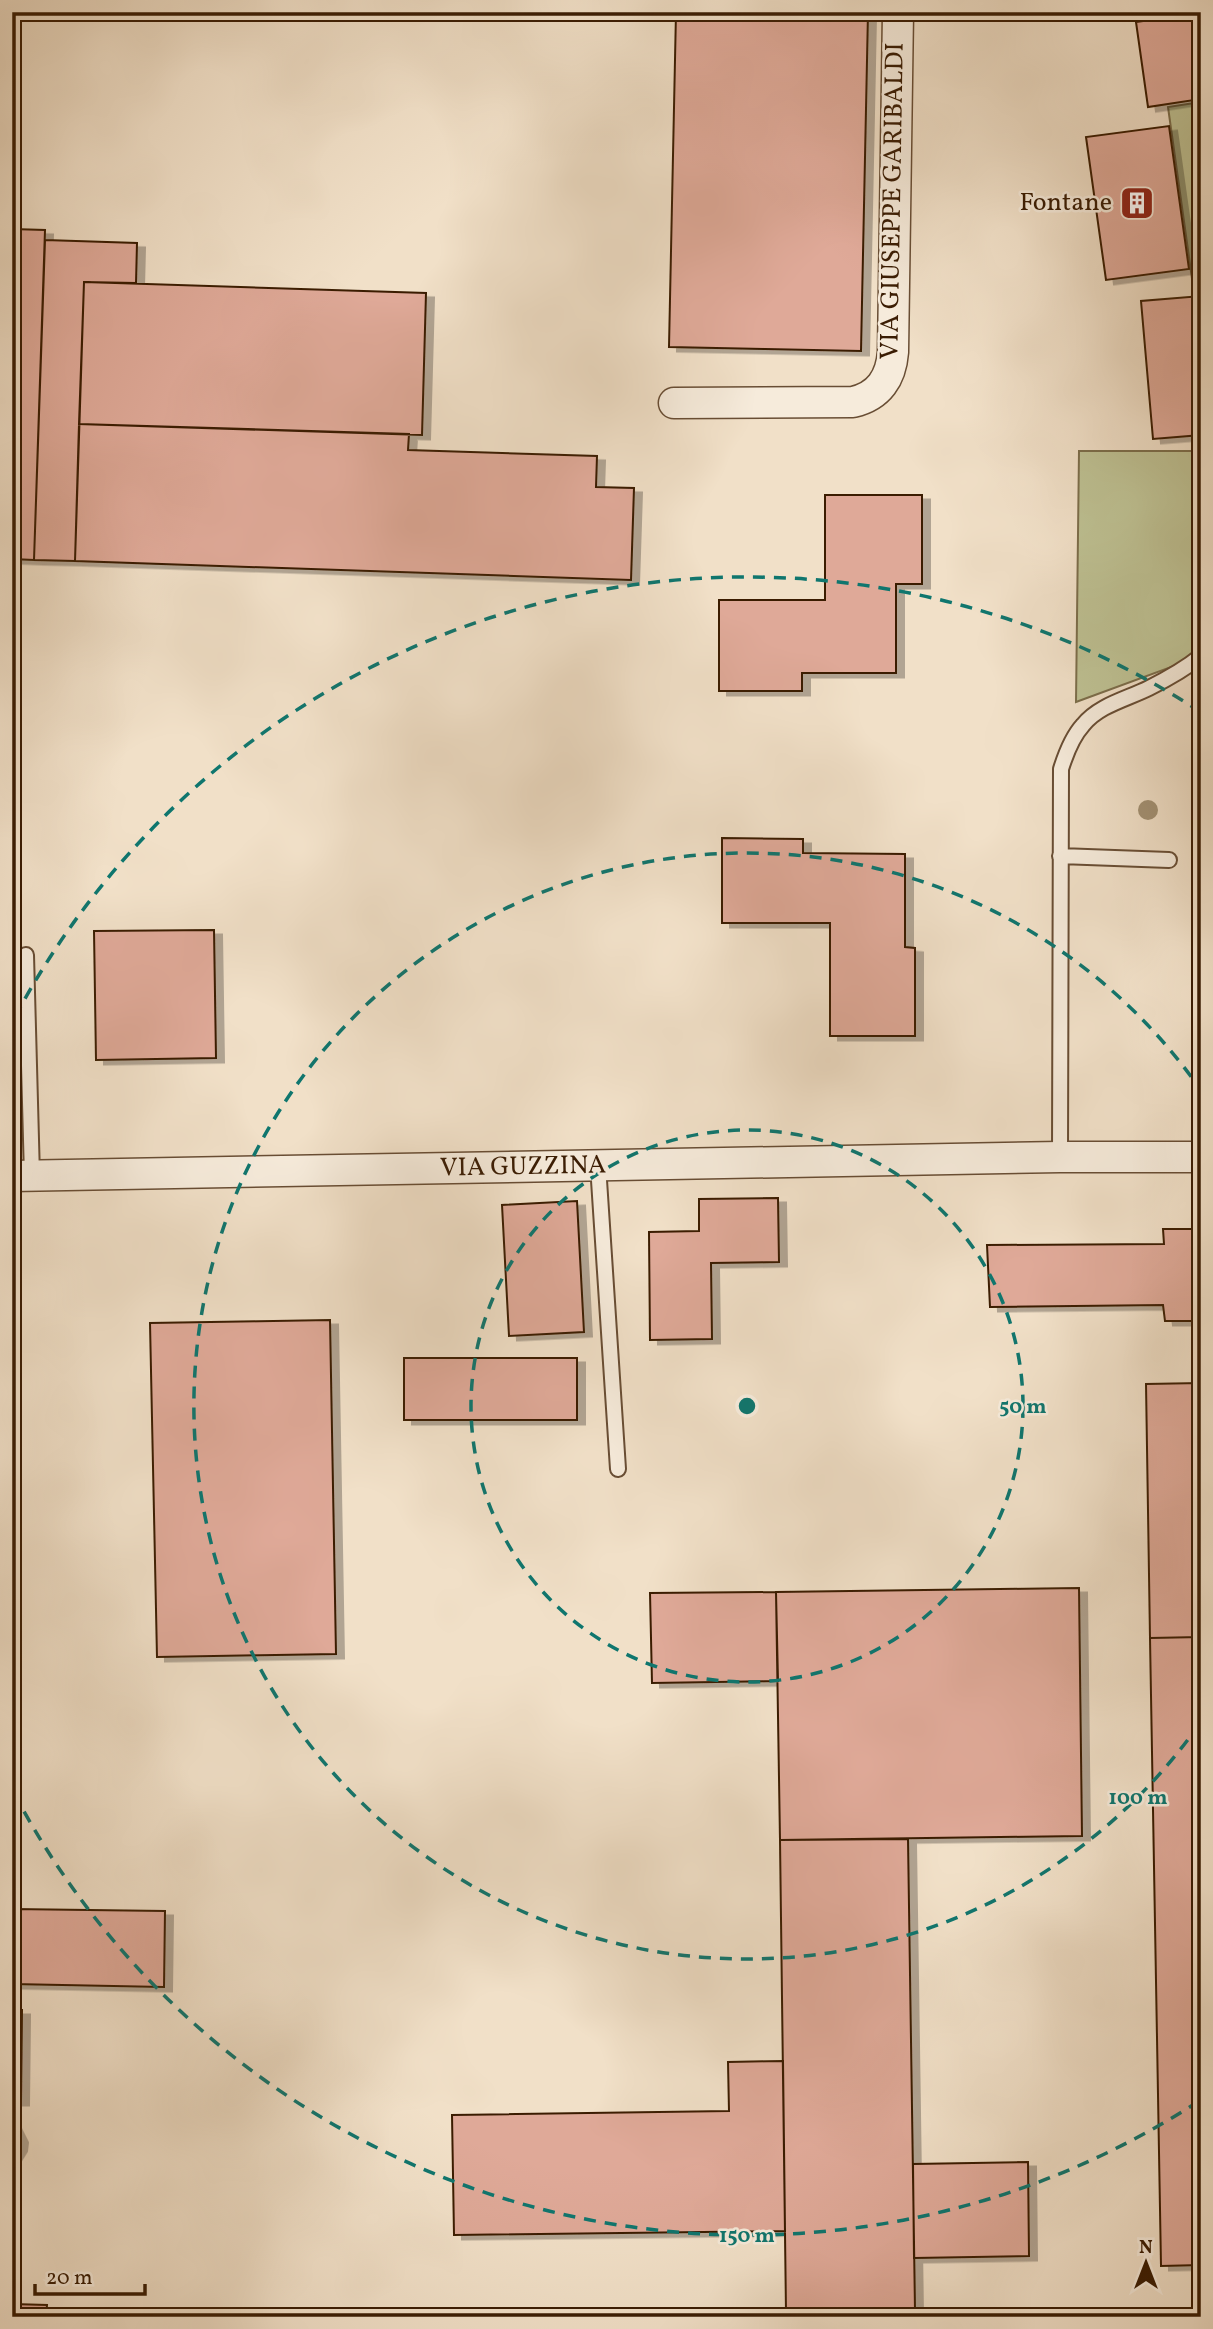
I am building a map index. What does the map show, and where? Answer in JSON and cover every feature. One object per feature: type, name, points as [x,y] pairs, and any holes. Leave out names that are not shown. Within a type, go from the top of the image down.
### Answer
[{"type":"street","name":"VIA GIUSEPPE GARIBALDI","points":[[674,403],[853,402],[871,395],[885,382],[890,372],[893,352],[898,12]]},
{"type":"street","name":"VIA GUZZINA","points":[[22,1176],[1047,1157],[1201,1157]]},
{"type":"lane","points":[[1047,1157],[1060,856],[1061,769],[1066,752],[1083,724],[1095,713],[1150,688],[1201,656]]},
{"type":"lane","points":[[1060,856],[1169,860]]},
{"type":"lane","points":[[22,1176],[26,955]]},
{"type":"lane","points":[[598,1165],[618,1469]]},
{"type":"green space","points":[[1201,102],[1201,293],[1194,293],[1168,107]]},
{"type":"green space","points":[[1079,451],[1201,451],[1201,645],[1185,662],[1076,702]]},
{"type":"building","points":[[676,12],[868,12],[861,351],[669,347]]},
{"type":"building","points":[[1201,13],[1201,99],[1148,107],[1136,22]]},
{"type":"building","name":"Fontane","points":[[1169,126],[1189,269],[1106,280],[1086,137]]},
{"type":"building","points":[[12,229],[45,230],[34,560],[12,559]]},
{"type":"building","points":[[45,240],[137,243],[136,283],[84,282],[75,561],[34,560]]},
{"type":"building","points":[[84,282],[426,293],[422,435],[79,424]]},
{"type":"building","points":[[1201,296],[1201,435],[1153,439],[1141,301]]},
{"type":"building","points":[[79,424],[409,434],[408,450],[597,456],[596,487],[634,488],[631,580],[75,561]]},
{"type":"building","points":[[825,495],[922,495],[922,584],[896,584],[896,673],[802,673],[802,691],[719,691],[719,600],[825,600]]},
{"type":"building","points":[[722,838],[803,839],[803,853],[905,854],[905,947],[915,948],[915,1036],[830,1036],[830,923],[722,923]]},
{"type":"building","points":[[214,930],[216,1058],[96,1060],[94,931]]},
{"type":"building","points":[[778,1198],[779,1262],[711,1263],[712,1339],[650,1340],[649,1232],[699,1231],[699,1199]]},
{"type":"building","points":[[577,1201],[584,1332],[509,1336],[502,1205]]},
{"type":"building","points":[[1163,1229],[1201,1229],[1201,1321],[1165,1321],[1163,1305],[990,1307],[987,1245],[1164,1244]]},
{"type":"building","points":[[330,1320],[336,1654],[157,1657],[150,1323]]},
{"type":"building","points":[[404,1358],[577,1358],[577,1420],[404,1420]]},
{"type":"building","points":[[1201,1383],[1201,1637],[1150,1638],[1146,1384]]},
{"type":"building","points":[[1079,1588],[1082,1836],[780,1840],[776,1592]]},
{"type":"building","points":[[776,1592],[778,1681],[652,1683],[650,1593]]},
{"type":"building","points":[[1201,1637],[1201,2265],[1161,2266],[1150,1638]]},
{"type":"building","points":[[908,1839],[915,2310],[786,2312],[780,1840]]},
{"type":"building","points":[[12,1909],[165,1911],[164,1987],[12,1984]]},
{"type":"building","points":[[12,2010],[22,2010],[21,2101],[12,2101]]},
{"type":"building","points":[[783,2061],[785,2231],[454,2235],[452,2115],[729,2111],[728,2062]]},
{"type":"building","points":[[12,2122],[20,2138],[19,2147],[12,2158]]},
{"type":"building","points":[[1028,2162],[1029,2256],[914,2258],[913,2164]]},
{"type":"building","points":[[12,2304],[47,2305],[46,2317],[12,2317]]},
{"type":"building","points":[[569,2308],[569,2317],[400,2317],[400,2309]]},
{"type":"place","name":"Fontane","points":[[1137,203]]}]
